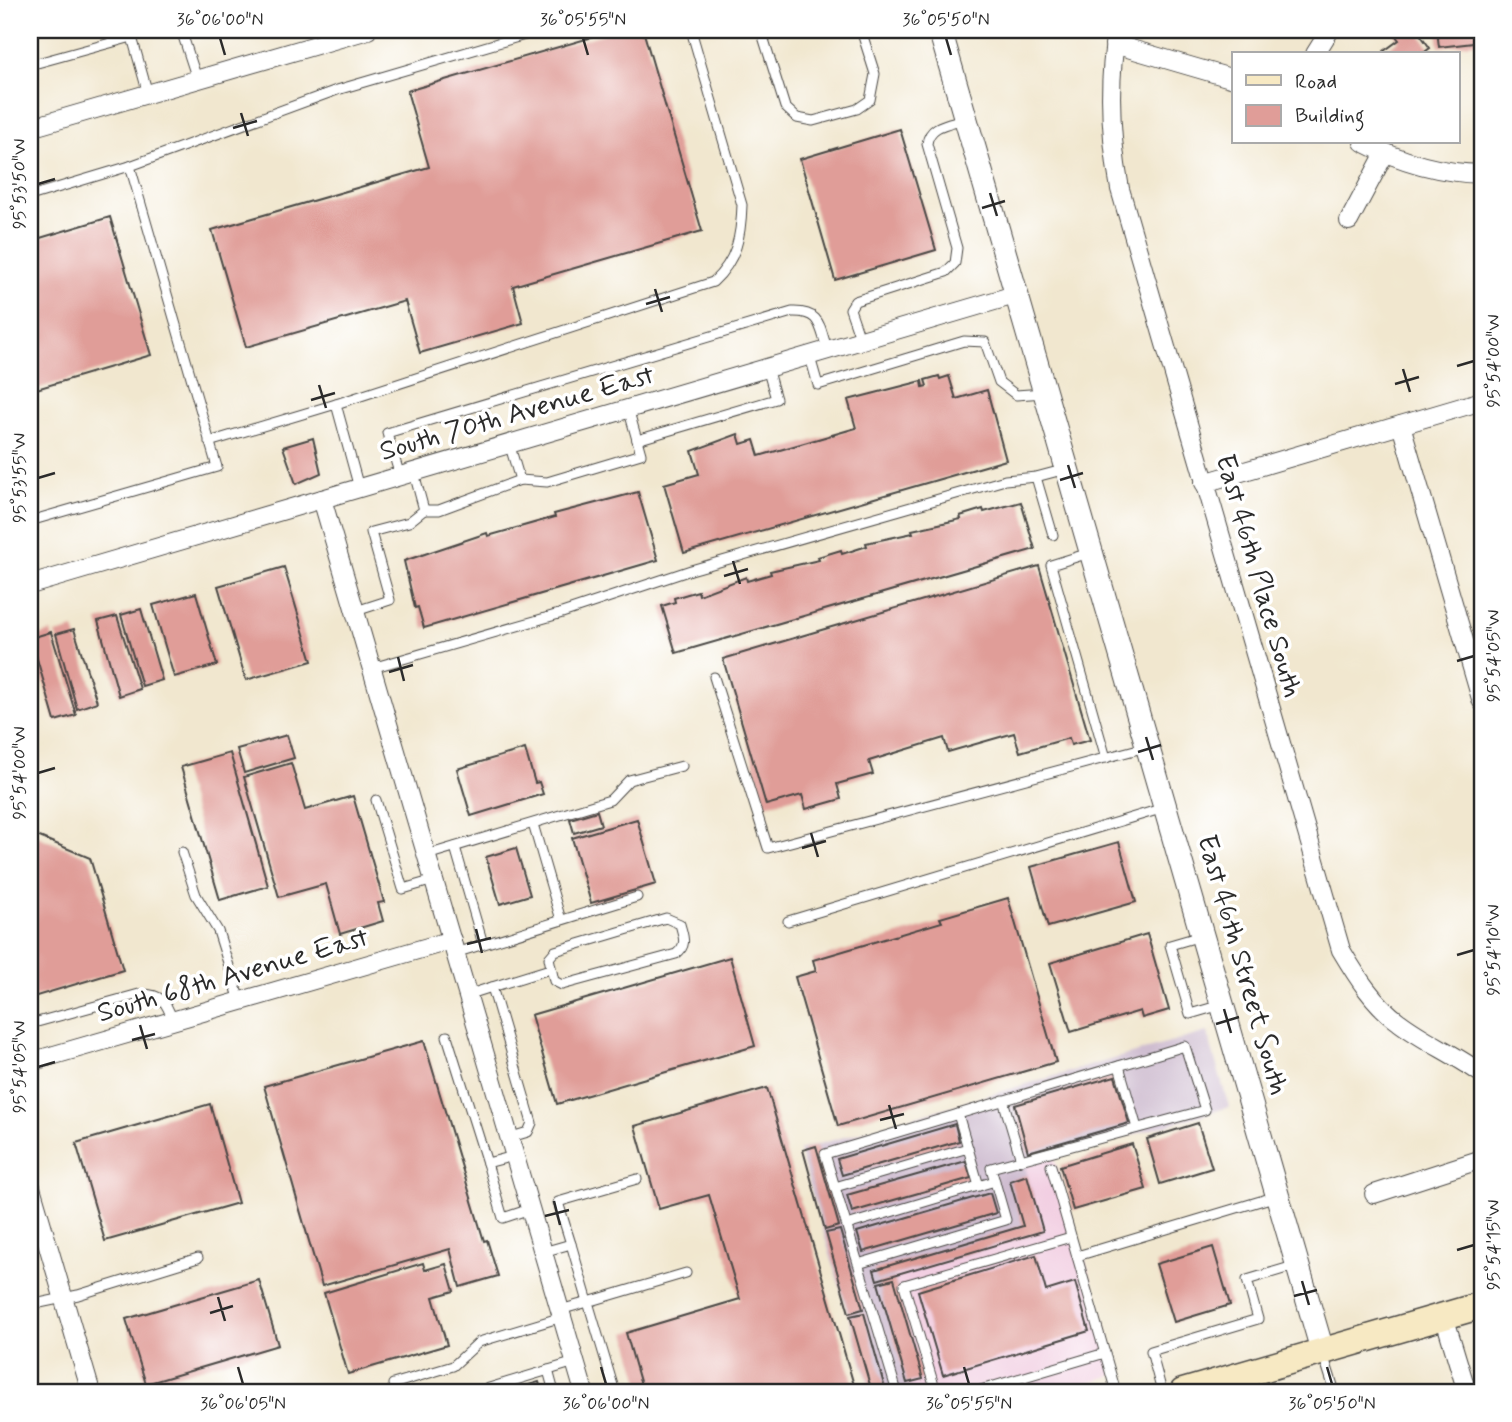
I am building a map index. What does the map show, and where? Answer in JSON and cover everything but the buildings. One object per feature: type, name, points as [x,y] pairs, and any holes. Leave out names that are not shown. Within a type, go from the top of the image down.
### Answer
[{"type":"main road","points":[[1183,1392],[1482,1305]]},
{"type":"street","points":[[30,128],[368,30]]},
{"type":"street","name":"East 46th Street South","points":[[940,30],[1323,1353]]},
{"type":"street","points":[[1316,52],[1330,30]]},
{"type":"street","points":[[1115,37],[1232,78]]},
{"type":"street","name":"East 46th Place South","points":[[1115,37],[1110,126],[1120,189],[1341,950],[1358,980],[1384,1009],[1401,1023],[1481,1072]]},
{"type":"street","points":[[1367,144],[1385,153],[1438,170],[1482,174]]},
{"type":"street","points":[[1349,221],[1385,153]]},
{"type":"street","name":"South 70th Avenue East","points":[[30,585],[1018,294]]},
{"type":"street","points":[[1204,483],[1482,401]]},
{"type":"street","points":[[1401,425],[1482,702]]},
{"type":"street","points":[[322,499],[584,1392]]},
{"type":"street","name":"South 68th Avenue East","points":[[30,1062],[240,1002],[454,946]]},
{"type":"street","points":[[1374,1194],[1482,1159]]},
{"type":"street","points":[[30,1184],[91,1392]]},
{"type":"street","points":[[1444,1316],[1467,1392]]},
{"type":"lane","points":[[181,30],[197,79]]},
{"type":"lane","points":[[30,196],[130,166],[337,90],[542,30]]},
{"type":"lane","points":[[209,442],[336,404],[713,282],[726,270],[741,233],[741,205],[691,30]]},
{"type":"lane","points":[[761,30],[785,107],[797,118],[813,121],[857,110],[870,100],[875,74],[861,30]]},
{"type":"lane","points":[[30,65],[132,37],[148,94]]},
{"type":"lane","points":[[862,341],[850,309],[855,301],[946,272],[955,263],[957,248],[927,144],[928,136],[934,129],[966,118]]},
{"type":"lane","points":[[30,521],[217,467],[130,166]]},
{"type":"lane","points":[[424,510],[387,433],[792,312],[809,312],[816,317],[828,351]]},
{"type":"lane","points":[[810,357],[818,384],[964,341],[985,342],[999,382],[1016,395],[1046,393]]},
{"type":"lane","points":[[637,440],[776,399],[767,369]]},
{"type":"lane","points":[[336,404],[359,488]]},
{"type":"lane","points":[[356,611],[390,600],[371,532],[409,522],[424,510],[439,510],[520,480],[547,482],[641,454],[628,408]]},
{"type":"lane","points":[[509,443],[520,480]]},
{"type":"lane","points":[[372,668],[1005,480],[1036,477],[1068,469]]},
{"type":"lane","points":[[1036,477],[1053,536]]},
{"type":"lane","points":[[1092,553],[1051,565],[1106,758]]},
{"type":"lane","points":[[714,677],[768,848],[1148,747]]},
{"type":"lane","points":[[427,855],[610,800],[629,780],[682,766]]},
{"type":"lane","points":[[376,800],[403,889],[434,880]]},
{"type":"lane","points":[[788,921],[1166,807]]},
{"type":"lane","points":[[533,824],[561,920]]},
{"type":"lane","points":[[455,847],[483,944]]},
{"type":"lane","points":[[182,852],[196,895],[218,931],[240,1002]]},
{"type":"lane","points":[[454,946],[483,944],[636,897]]},
{"type":"lane","points":[[666,919],[680,924],[685,941],[682,950],[676,954],[562,985],[554,981],[550,969],[549,958],[555,951],[666,919]]},
{"type":"lane","points":[[1203,935],[1170,945],[1173,957],[1190,1014],[1223,1005]]},
{"type":"lane","points":[[467,995],[550,969]]},
{"type":"lane","points":[[487,1163],[528,1132],[532,1123],[492,988]]},
{"type":"lane","points":[[30,1024],[139,993],[154,993],[166,1001],[173,1021]]},
{"type":"lane","points":[[447,1036],[503,1218],[530,1209]]},
{"type":"lane","points":[[858,1264],[1006,1220],[991,1168],[1205,1110],[1185,1046],[825,1154],[847,1225],[858,1264],[897,1392]]},
{"type":"lane","points":[[1119,1066],[1137,1128]]},
{"type":"lane","points":[[1003,1100],[1021,1160]]},
{"type":"lane","points":[[958,1114],[979,1186]]},
{"type":"lane","points":[[835,1187],[968,1148]]},
{"type":"lane","points":[[1051,1166],[1116,1392]]},
{"type":"lane","points":[[615,1392],[558,1202],[637,1179]]},
{"type":"lane","points":[[847,1225],[995,1181]]},
{"type":"lane","points":[[1077,1256],[1278,1196]]},
{"type":"lane","points":[[936,1392],[904,1285],[1071,1237]]},
{"type":"lane","points":[[542,1252],[571,1244]]},
{"type":"lane","points":[[30,1305],[63,1298],[198,1258]]},
{"type":"lane","points":[[1162,1392],[1151,1351],[1258,1319],[1247,1280],[1298,1265]]},
{"type":"lane","points":[[393,1384],[453,1366],[479,1342],[588,1302],[686,1273]]},
{"type":"lane","points":[[974,1392],[1105,1353]]},
{"type":"lane","points":[[1323,1353],[1335,1392]]},
{"type":"lane","points":[[476,1392],[575,1362]]},
{"type":"lane","points":[[548,1370],[554,1392]]},
{"type":"shaded area","points":[[1207,1032],[1229,1107],[1025,1166],[1044,1232],[894,1276],[924,1379],[907,1384],[909,1392],[871,1392],[799,1150]]},
{"type":"shaded area","points":[[1054,1158],[1120,1373],[1057,1392],[909,1392],[907,1384],[924,1378],[894,1276],[1043,1232],[1024,1166]]}]
